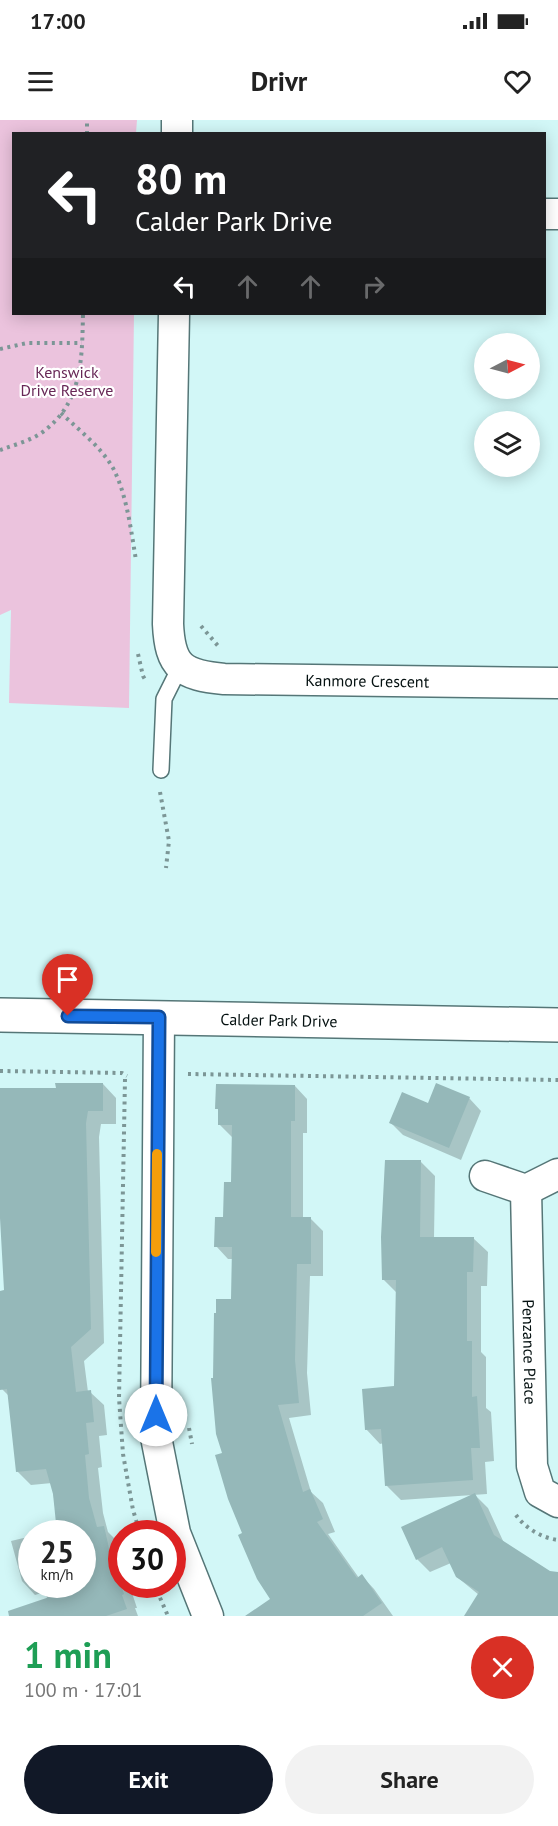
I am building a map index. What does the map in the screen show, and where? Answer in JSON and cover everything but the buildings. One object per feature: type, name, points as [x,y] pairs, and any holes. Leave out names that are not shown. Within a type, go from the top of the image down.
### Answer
[{"type":"street","points":[[174,315],[168,624],[169,642],[173,656],[180,667]]},
{"type":"street","name":"Kanmore Crescent","points":[[180,667],[191,674],[224,679],[558,683]]},
{"type":"street","name":"Calder Park Drive","points":[[0,1015],[558,1025]]},
{"type":"street","points":[[159,1017],[156,1437],[175,1533],[208,1616]]},
{"type":"street","points":[[485,1176],[526,1190],[558,1174]]},
{"type":"street","name":"Penzance Place","points":[[526,1190],[532,1466],[540,1492],[558,1502]]},
{"type":"lane","points":[[162,770],[164,699],[180,667]]},
{"type":"path","points":[[0,450],[28,441],[50,427],[61,413],[77,384],[82,358],[83,315]]},
{"type":"path","points":[[0,348],[27,343],[82,343]]},
{"type":"path","points":[[61,413],[97,448],[113,468],[123,495],[137,569]]},
{"type":"path","points":[[201,616],[201,628],[220,647],[230,647]]},
{"type":"path","points":[[162,770],[160,794],[169,841],[166,868]]},
{"type":"path","points":[[0,1071],[122,1073],[125,1076],[192,1073],[558,1080]]},
{"type":"path","points":[[192,1073],[192,1085]]},
{"type":"path","points":[[189,1427],[193,1450]]},
{"type":"path","points":[[160,1598],[168,1616]]},
{"type":"green space","name":"Kenswick Drive Reserve","points":[[0,120],[137,120],[136,132],[12,132],[12,315],[134,315],[129,708],[9,703],[11,610],[0,615]]},
{"type":"slow traffic","points":[[156,1252],[157,1154]]},
{"type":"route","points":[[68,1016],[159,1017],[156,1415]]}]
